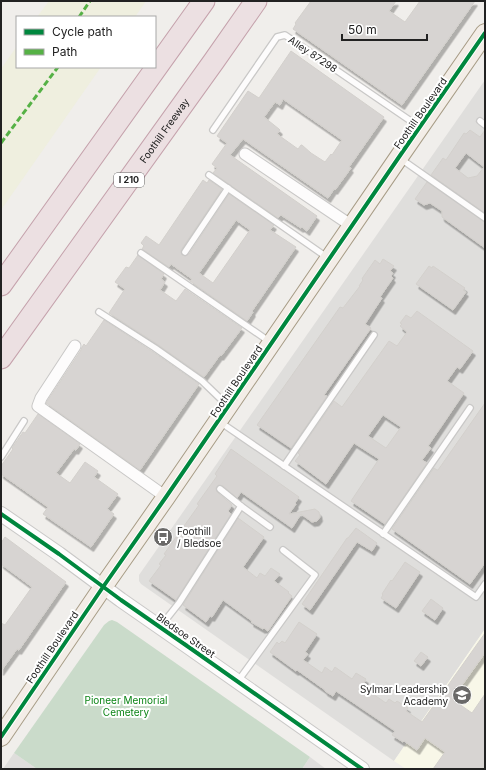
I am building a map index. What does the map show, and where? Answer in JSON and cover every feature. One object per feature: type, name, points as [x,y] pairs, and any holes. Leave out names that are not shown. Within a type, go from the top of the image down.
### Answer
[{"type":"highway","points":[[1,285],[204,1]]},
{"type":"highway","name":"Foothill Freeway","points":[[1,358],[256,1]]},
{"type":"main road","name":"Foothill Boulevard","points":[[1,737],[485,33]]},
{"type":"street","points":[[245,154],[352,226]]},
{"type":"street","points":[[75,346],[41,398],[38,406],[166,497]]},
{"type":"street","name":"Bledsoe Street","points":[[1,514],[362,769]]},
{"type":"lane","name":"Alley 87298","points":[[213,130],[277,37],[285,35],[420,127]]},
{"type":"lane","points":[[399,157],[485,218]]},
{"type":"lane","points":[[209,175],[330,259]]},
{"type":"lane","points":[[185,252],[228,188]]},
{"type":"lane","points":[[141,253],[271,344]]},
{"type":"lane","points":[[100,312],[202,381],[228,406]]},
{"type":"lane","points":[[284,466],[374,335]]},
{"type":"lane","points":[[383,534],[470,408]]},
{"type":"lane","points":[[218,421],[476,597],[485,584]]},
{"type":"lane","points":[[1,457],[24,422]]},
{"type":"lane","points":[[220,489],[270,527]]},
{"type":"lane","points":[[160,627],[179,603],[241,506]]},
{"type":"lane","points":[[238,681],[315,575],[283,550]]},
{"type":"shaded area","points":[[485,80],[485,629],[394,761],[141,584],[139,581],[139,575]]},
{"type":"shaded area","name":"Sylmar Leadership Academy","points":[[485,629],[485,769],[406,769],[394,761]]},
{"type":"shaded area","points":[[14,753],[37,769],[3,769]]},
{"type":"shaded area","points":[[310,757],[326,769],[302,769]]},
{"type":"green space","points":[[49,1],[146,1],[136,16],[38,16]]},
{"type":"green space","points":[[16,47],[16,68],[100,68],[1,210],[1,69]]},
{"type":"green space","name":"Pioneer Memorial Cemetery","points":[[112,620],[117,622],[310,757],[302,769],[37,769],[14,753],[104,625]]},
{"type":"building","points":[[311,1],[396,1],[389,11],[405,22],[420,1],[475,1],[402,105],[293,29],[296,24],[295,23]]},
{"type":"building","points":[[291,51],[384,117],[349,167],[351,168],[328,198],[243,139],[230,155],[317,216],[307,231],[281,215],[278,218],[213,173],[217,168],[212,164],[227,143],[217,136],[248,91],[259,98]],"holes":[[[283,99],[342,140],[332,155],[331,154],[325,162],[302,145],[298,149],[277,134],[280,130],[264,117],[275,102],[280,105]]]},
{"type":"building","points":[[470,130],[480,137],[485,130],[485,213],[431,175],[443,158],[446,160],[464,133],[466,134]],"holes":[[[466,153],[484,167],[477,176],[468,178],[455,168]]]},
{"type":"building","points":[[203,180],[207,183],[209,180],[222,189],[181,250],[182,255],[185,256],[189,254],[229,194],[274,225],[270,230],[296,247],[252,311],[253,312],[247,321],[190,281],[192,279],[171,264],[169,267],[142,249],[144,246],[141,243],[146,236],[159,245]],"holes":[[[236,220],[250,230],[213,283],[199,273]]]},
{"type":"building","points":[[427,182],[485,222],[485,248],[442,217],[442,211],[430,203],[424,205],[415,199]]},
{"type":"building","points":[[138,255],[164,274],[161,279],[165,282],[160,290],[176,301],[185,289],[242,328],[204,377],[109,313],[125,289],[115,282],[126,267],[129,268]]},
{"type":"building","points":[[383,259],[394,266],[390,271],[393,273],[391,276],[393,278],[380,297],[382,298],[365,324],[371,328],[324,395],[327,396],[291,448],[257,425],[340,307],[343,308],[360,286],[363,277],[375,260],[380,264]]},
{"type":"building","points":[[429,266],[432,268],[433,266],[465,288],[463,290],[466,292],[453,310],[416,284]]},
{"type":"building","points":[[417,311],[473,351],[460,369],[457,367],[447,381],[464,393],[428,446],[431,448],[422,460],[427,463],[385,524],[351,501],[379,459],[354,443],[326,484],[295,461],[300,455],[298,453],[334,401],[342,407],[389,341],[397,346],[407,332],[400,326],[402,324],[400,323],[406,315],[411,318]],"holes":[[[383,415],[401,427],[386,448],[368,436]]]},
{"type":"building","points":[[104,320],[199,384],[140,470],[46,403],[84,344],[86,346]]},
{"type":"building","points":[[485,403],[485,563],[470,584],[392,529],[434,468],[438,470]]},
{"type":"building","points":[[38,414],[80,444],[76,450],[74,449],[56,473],[70,483],[85,462],[98,471],[94,477],[118,494],[107,509],[114,514],[91,547],[43,514],[48,507],[1,474],[1,466],[13,449],[12,448],[23,432],[25,433]]},
{"type":"building","points":[[231,449],[299,497],[289,514],[315,509],[319,512],[320,517],[317,521],[312,522],[301,514],[292,528],[241,492],[237,498],[223,486],[218,485],[216,488],[217,492],[232,505],[228,511],[231,514],[176,600],[149,581],[161,565],[159,564],[166,555],[164,554],[199,505],[197,504],[217,476],[215,474]]},
{"type":"building","points":[[238,518],[264,537],[243,567],[257,578],[260,573],[265,576],[271,568],[280,574],[274,581],[292,596],[268,631],[251,622],[252,621],[223,600],[212,617],[210,616],[206,622],[183,605]]},
{"type":"building","points":[[356,528],[377,543],[372,551],[357,542],[310,610],[302,604],[347,538]]},
{"type":"building","points":[[5,537],[66,582],[19,650],[17,649],[1,671],[1,623],[5,625],[32,587],[1,564],[1,543]]},
{"type":"building","points":[[405,562],[420,572],[396,608],[381,598],[391,580],[392,581]]},
{"type":"building","points":[[431,599],[443,608],[435,620],[422,611]]},
{"type":"building","points":[[299,622],[317,634],[305,652],[308,654],[303,660],[322,673],[325,667],[332,672],[335,667],[352,679],[356,673],[366,679],[364,683],[369,687],[367,690],[386,703],[389,699],[395,703],[397,701],[408,708],[406,711],[422,722],[485,633],[485,653],[452,699],[472,713],[485,694],[485,765],[482,769],[433,769],[445,752],[425,738],[417,750],[404,741],[403,742],[392,735],[395,731],[373,716],[336,691],[333,696],[270,652],[277,642],[279,644],[282,641],[285,643]]},
{"type":"building","points":[[421,652],[428,657],[421,666],[414,661]]},
{"type":"marked path","points":[[80,16],[90,1]]},
{"type":"marked path","points":[[1,143],[57,68]]},
{"type":"cycle path","points":[[1,737],[485,33]]},
{"type":"cycle path","points":[[1,514],[362,769]]},
{"type":"place","name":"Foothill / Bledsoe","points":[[163,537]]},
{"type":"place","name":"Sylmar Leadership Academy","points":[[462,695]]}]
